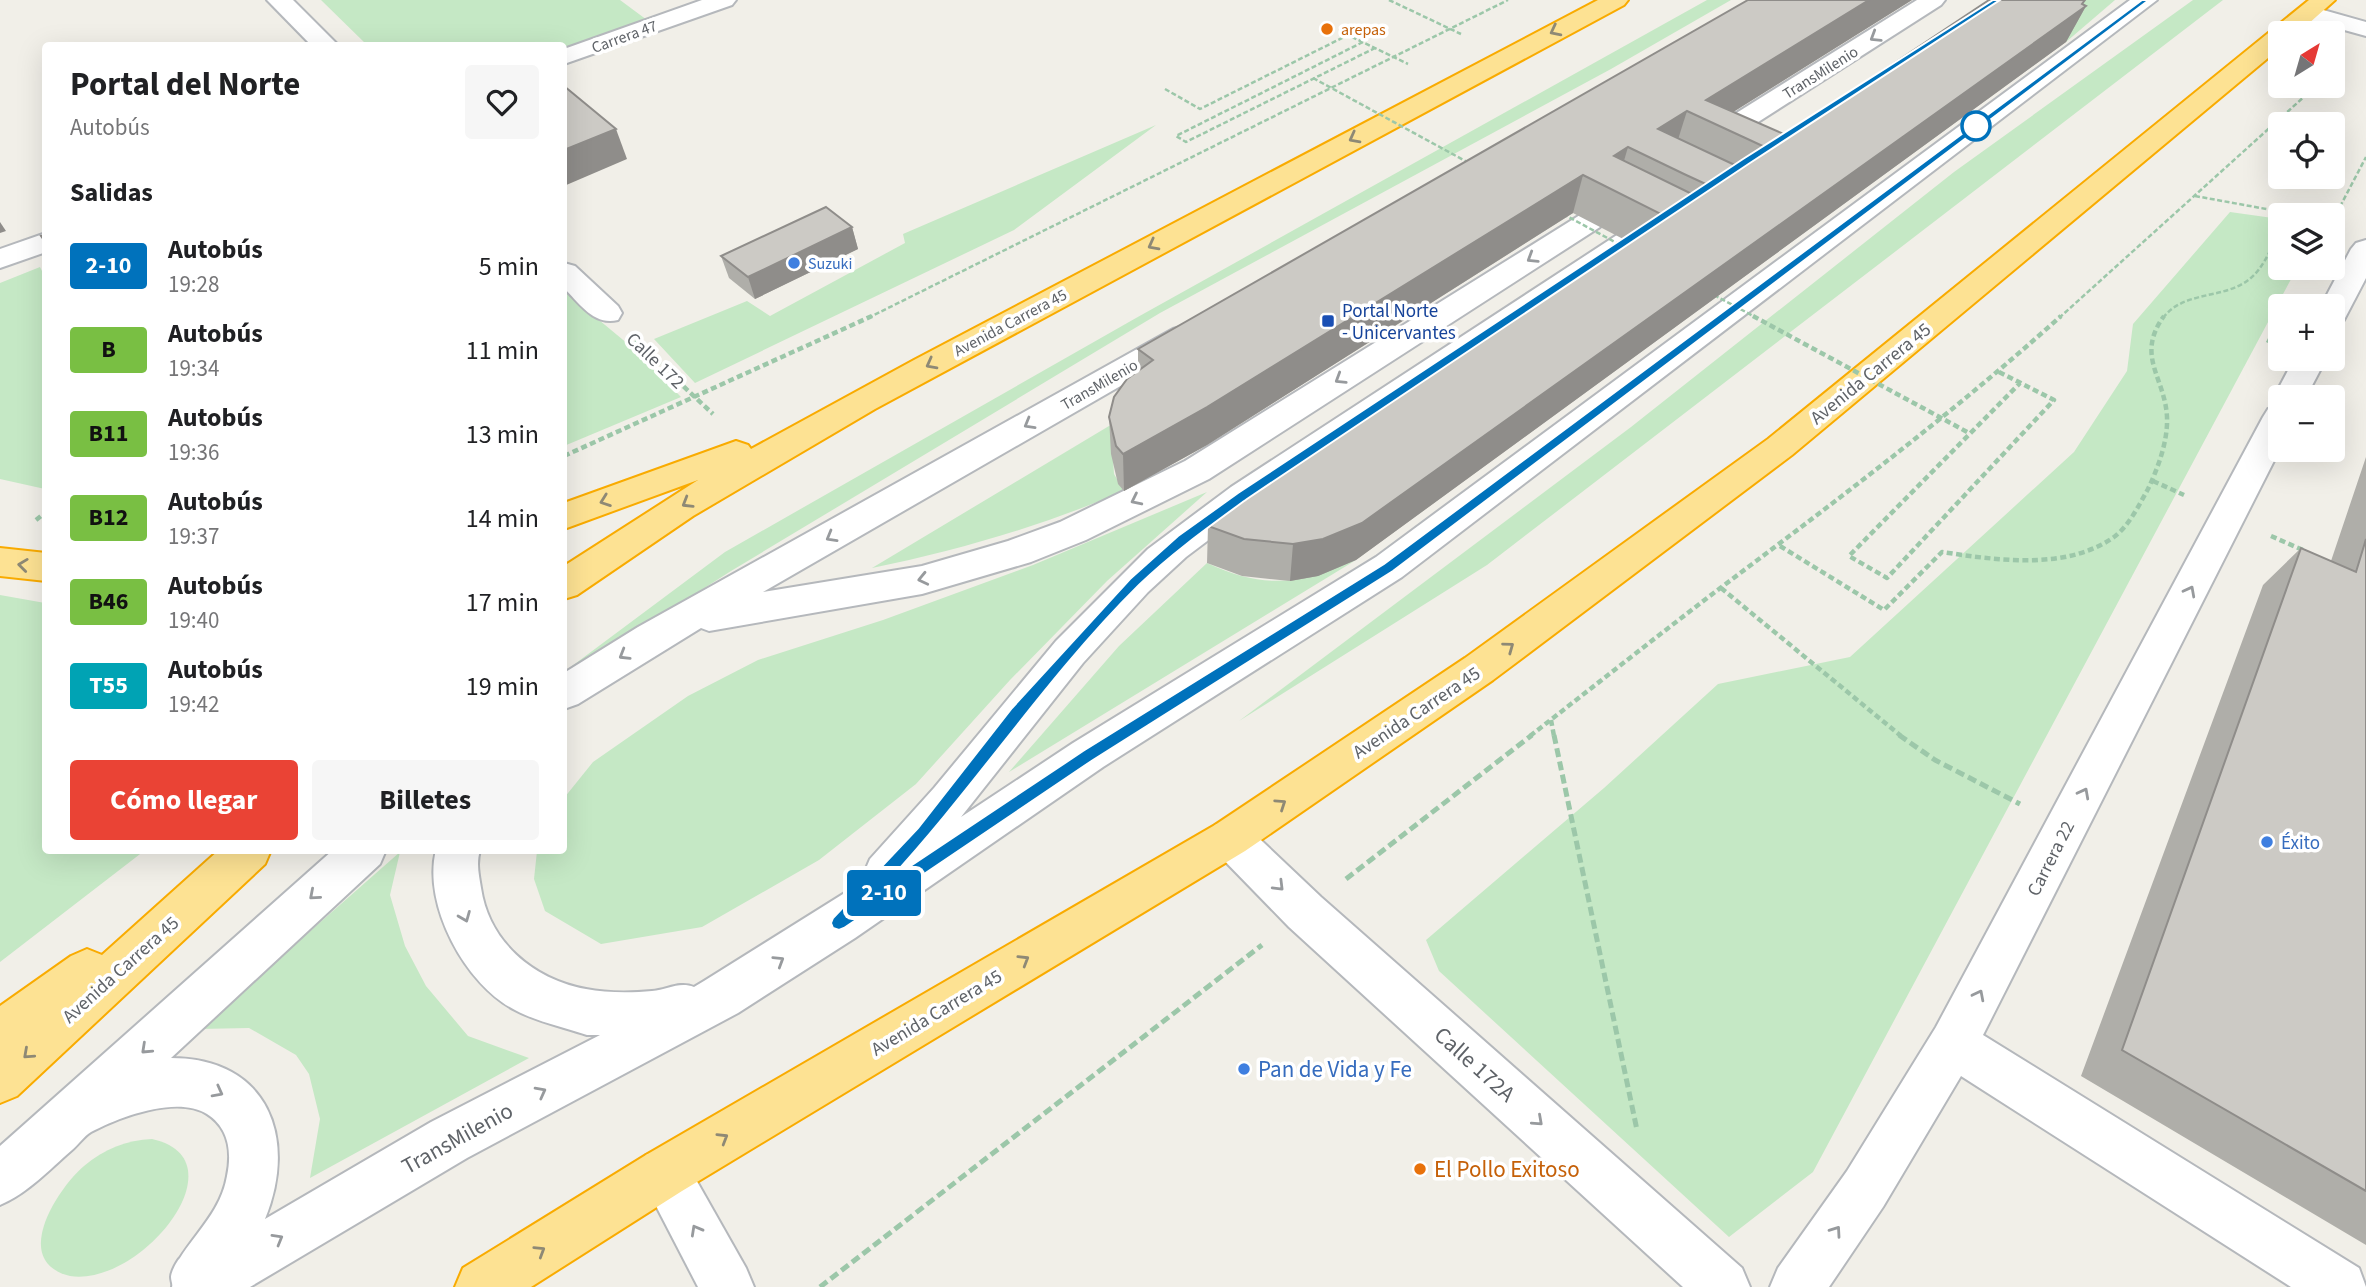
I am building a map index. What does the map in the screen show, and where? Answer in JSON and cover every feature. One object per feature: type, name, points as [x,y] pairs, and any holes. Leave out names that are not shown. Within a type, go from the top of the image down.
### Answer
[{"type":"highway","name":"Avenida Carrera 45","points":[[567,583],[624,541],[830,418],[1451,85],[1616,0]]},
{"type":"highway","name":"Avenida Carrera 45","points":[[482,1287],[664,1172],[1230,838],[1479,669],[1780,447],[2299,20]]},
{"type":"highway","points":[[567,515],[830,418]]},
{"type":"highway","points":[[0,562],[42,567]]},
{"type":"highway","name":"Avenida Carrera 45","points":[[0,1034],[246,855]]},
{"type":"highway","name":"Avenida Carrera 45","points":[[0,1079],[246,855]]},
{"type":"street","points":[[279,0],[323,42]]},
{"type":"street","points":[[654,0],[677,17]]},
{"type":"street","name":"Carrera 47","points":[[567,56],[724,0]]},
{"type":"street","name":"TransMilenio","points":[[1707,143],[1933,0]]},
{"type":"street","name":"TransMilenio","points":[[199,1287],[449,1140],[721,997],[839,923],[1088,755],[1389,567],[2145,0]]},
{"type":"street","points":[[2299,20],[2366,29]]},
{"type":"street","name":"TransMilenio","points":[[683,621],[922,580],[1018,552],[1073,531],[1197,470],[1574,216]]},
{"type":"street","points":[[0,259],[42,244]]},
{"type":"street","name":"TransMilenio","points":[[839,923],[923,833],[1017,712],[1125,592],[1183,539],[1243,496],[1628,245]]},
{"type":"street","points":[[2343,294],[2366,249]]},
{"type":"street","points":[[567,275],[607,313]]},
{"type":"street","name":"TransMilenio","points":[[567,690],[683,621],[1207,323]]},
{"type":"street","name":"Carrera 22","points":[[1797,1287],[1866,1189],[1953,1044],[2268,440]]},
{"type":"street","name":"Calle 172A","points":[[1230,838],[1305,912],[1723,1287]]},
{"type":"street","points":[[0,1192],[45,1141],[270,933],[360,854]]},
{"type":"street","name":"TransMilenio","points":[[457,854],[455,863],[462,914],[487,959],[530,994],[587,1012],[653,1014],[721,997]]},
{"type":"street","points":[[1953,1044],[2340,1287]]},
{"type":"street","points":[[0,1179],[70,1121],[121,1093],[170,1082],[192,1082],[211,1087],[227,1096],[250,1125],[254,1141],[252,1184],[233,1231],[219,1252],[188,1287]]},
{"type":"street","points":[[664,1172],[727,1287]]},
{"type":"path","points":[[1390,0],[1507,56]]},
{"type":"path","points":[[567,455],[972,268],[1508,0]]},
{"type":"path","points":[[1165,89],[1200,109],[1348,35],[1451,85]]},
{"type":"path","points":[[1363,42],[1176,136],[1186,142],[1375,48]]},
{"type":"path","points":[[1313,78],[1472,164]]},
{"type":"path","points":[[820,1287],[1721,588],[1780,546],[1999,372],[2303,98]]},
{"type":"path","points":[[2342,203],[2366,157]]},
{"type":"path","points":[[2194,195],[2268,210]]},
{"type":"path","points":[[1574,216],[1628,245]]},
{"type":"path","points":[[1780,546],[1884,610],[1942,552],[2007,559],[2049,557],[2092,549],[2115,536],[2133,515],[2153,481],[2167,423],[2151,341],[2162,318],[2178,304],[2229,292],[2247,282],[2258,271],[2268,253]]},
{"type":"path","points":[[1702,289],[1969,433]]},
{"type":"path","name":"Calle 172","points":[[607,313],[748,448]]},
{"type":"path","points":[[1999,372],[2054,400],[1887,578],[1849,556],[2020,383]]},
{"type":"path","points":[[1721,588],[1898,734],[1975,782],[2066,827]]},
{"type":"path","points":[[1550,720],[1638,1134]]},
{"type":"green space","points":[[321,0],[620,0],[647,20],[567,49],[567,42],[364,42]]},
{"type":"green space","points":[[1707,0],[1731,0],[1611,69],[1160,313],[731,571],[567,676],[567,670],[725,552],[1136,318]]},
{"type":"green space","points":[[2036,0],[2115,0],[2066,42]]},
{"type":"green space","points":[[2193,0],[2223,0],[1487,565],[1239,721],[1631,427],[1954,172]]},
{"type":"green space","points":[[1156,125],[1014,230],[695,383],[654,339],[747,301],[770,316],[905,243],[903,234]]},
{"type":"green space","points":[[2230,212],[2268,217],[2268,280],[2291,280],[2283,294],[2268,294],[2268,322],[1813,1172],[1729,1237],[1439,971],[1426,940],[1604,788],[1718,684],[1850,657],[2074,452],[2127,371],[2133,324]]},
{"type":"green space","points":[[40,267],[42,271],[42,488],[0,479],[0,283]]},
{"type":"green space","points":[[567,293],[634,349],[681,397],[567,445]]},
{"type":"green space","points":[[1149,402],[1112,444],[1114,474],[1124,491],[1000,536],[872,568]]},
{"type":"green space","points":[[1207,492],[1107,581],[1010,680],[916,784],[819,860],[702,927],[601,944],[545,911],[534,879],[537,854],[567,854],[567,794],[593,762],[688,696],[758,660],[883,620],[1033,565]]},
{"type":"green space","points":[[1356,560],[1009,772],[1119,646],[1207,563],[1247,577],[1282,581],[1317,574]]},
{"type":"green space","points":[[0,595],[42,602],[42,854],[140,854],[0,962]]},
{"type":"green space","points":[[400,854],[390,895],[405,946],[426,986],[468,1036],[529,1058],[310,1178],[320,1119],[309,1074],[296,1055],[249,1028],[199,1029]]},
{"type":"green space","points":[[152,1139],[178,1151],[188,1170],[185,1194],[172,1219],[151,1243],[126,1262],[98,1274],[70,1276],[52,1268],[43,1256],[41,1241],[44,1224],[62,1191],[84,1166],[108,1150],[134,1141]]},
{"type":"building","name":"Portal Norte - Unicervantes","points":[[1748,0],[1869,0],[1706,100],[1786,135],[1989,0],[2085,0],[2082,4],[2086,6],[1362,523],[1323,539],[1293,544],[1244,539],[1208,526],[1287,468],[1665,216],[1583,175],[1207,407],[1123,454],[1116,446],[1109,417],[1114,397],[1127,379],[1153,360],[1138,349]],"holes":[[[1687,111],[1767,148],[1739,167],[1658,129]],[[1628,147],[1684,174],[1710,186],[1696,196],[1614,156]]]},
{"type":"building","points":[[567,88],[616,129],[567,149]]},
{"type":"building","points":[[826,207],[852,227],[748,277],[721,256]]},
{"type":"building","name":"Éxito","points":[[2366,539],[2366,1191],[2122,1050],[2301,548],[2356,572]]},
{"type":"bus line","name":"2-10","points":[[1996,0],[1746,161],[1243,496],[1183,539],[1134,582],[1017,712],[923,833],[839,923],[1088,755],[1389,567],[2145,0]]},
{"type":"place","name":"arepas","points":[[1327,29]]},
{"type":"place","name":"Suzuki","points":[[794,263]]},
{"type":"place","name":"Portal Norte - Unicervantes","points":[[1328,321]]},
{"type":"place","name":"Éxito","points":[[2267,842]]},
{"type":"place","name":"Pan de Vida y Fe","points":[[1244,1069]]},
{"type":"place","name":"El Pollo Exitoso","points":[[1420,1169]]}]
